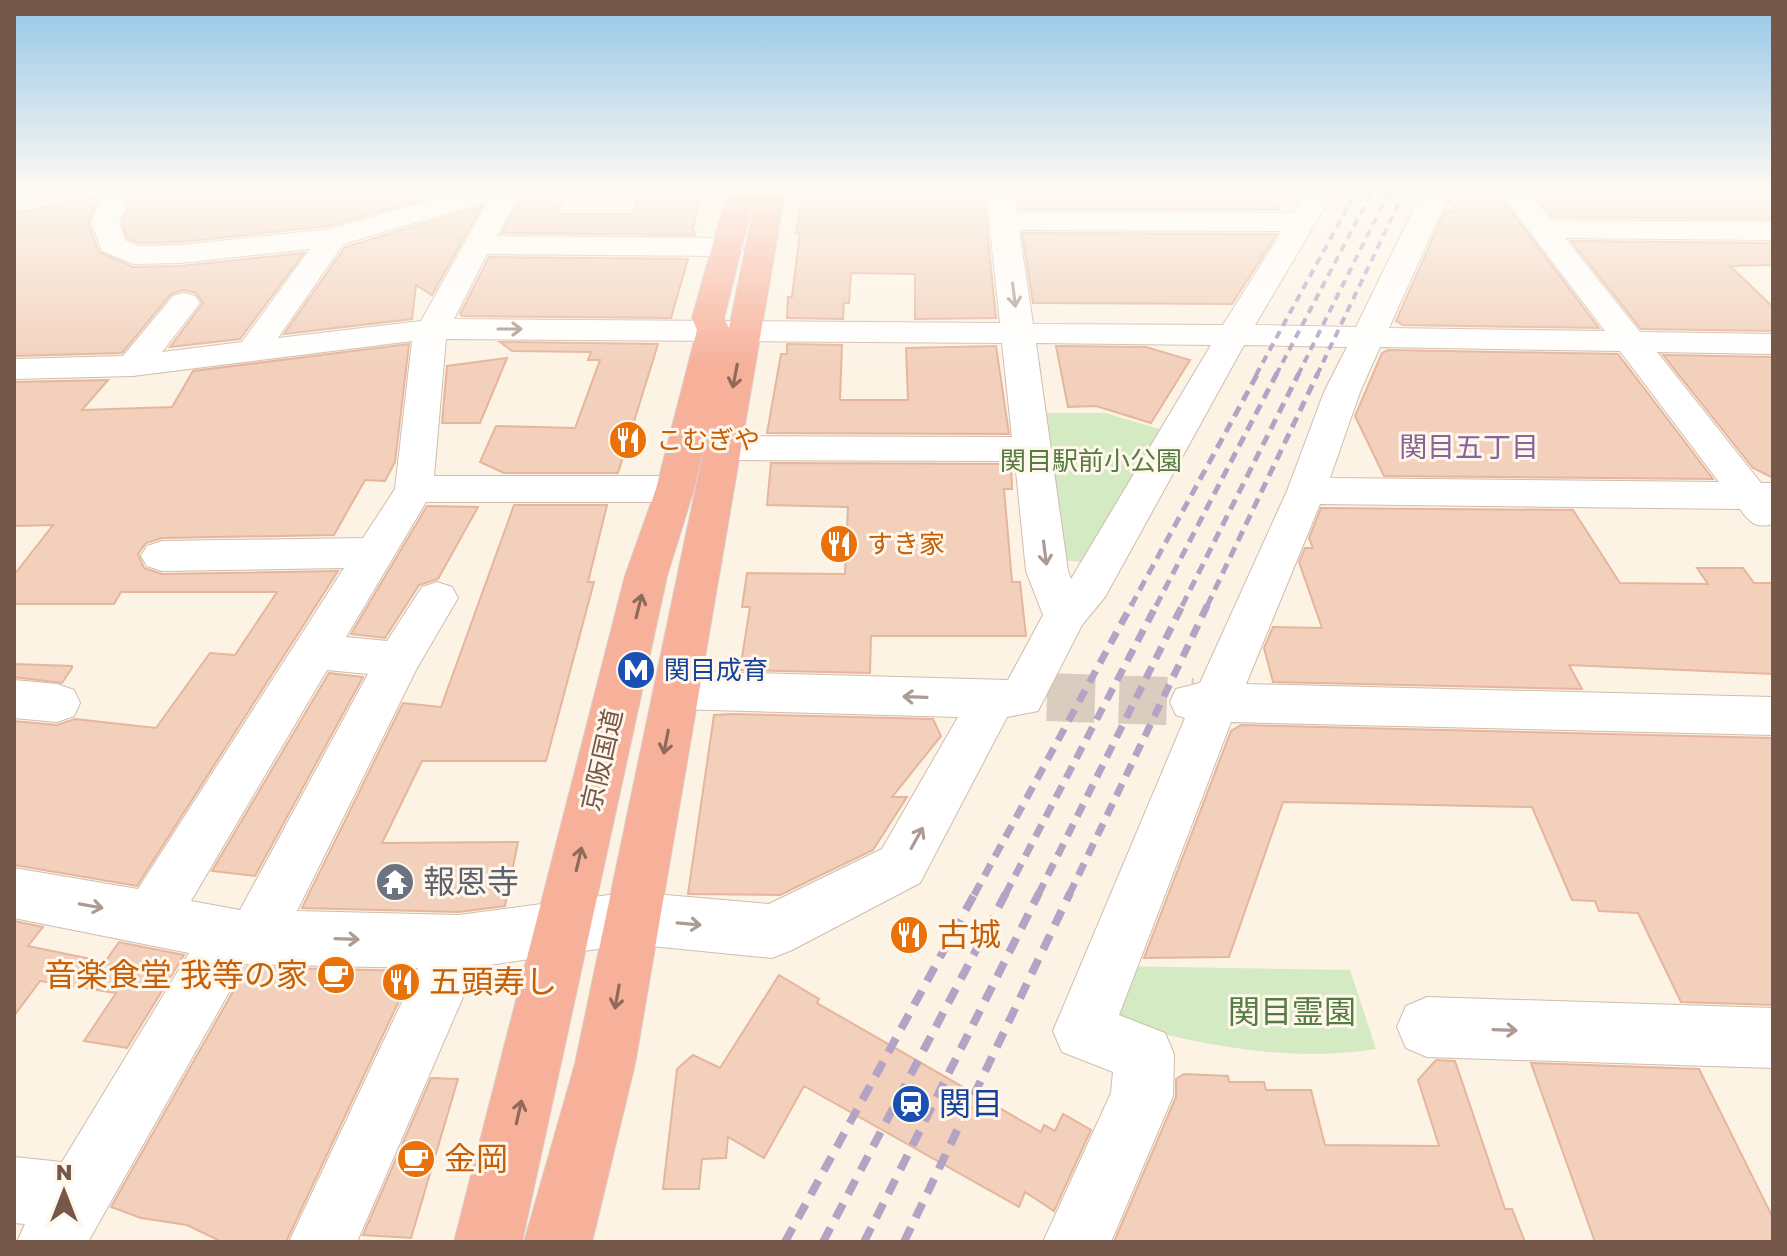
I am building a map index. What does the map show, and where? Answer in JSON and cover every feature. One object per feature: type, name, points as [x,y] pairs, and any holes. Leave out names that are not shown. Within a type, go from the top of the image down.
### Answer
[{"type":"highway","name":"京阪国道","points":[[728,249],[716,276],[708,318],[729,330]]},
{"type":"highway","name":"京阪国道","points":[[488,1242],[646,576],[753,249]]},
{"type":"highway","name":"京阪国道","points":[[558,1242],[605,1064],[676,690],[721,448],[729,330]]},
{"type":"street","points":[[120,249],[134,255],[232,249]]},
{"type":"street","points":[[254,349],[325,249]]},
{"type":"street","points":[[151,917],[414,489],[428,342],[476,249]]},
{"type":"street","points":[[1008,249],[1047,571],[1065,615]]},
{"type":"street","points":[[14,893],[242,937],[459,942],[631,918],[772,931],[901,866],[1021,698],[1065,615],[1090,586],[1285,249]]},
{"type":"street","points":[[1077,1242],[1142,1096],[1144,1054],[1083,1031],[1204,701],[1306,491],[1365,338],[1408,249]]},
{"type":"street","points":[[1558,249],[1765,506]]},
{"type":"street","points":[[133,366],[184,303]]},
{"type":"street","points":[[14,369],[133,366],[432,329],[1233,335],[1773,344]]},
{"type":"street","points":[[721,448],[1033,449]]},
{"type":"street","points":[[414,489],[675,489]]},
{"type":"street","points":[[1306,491],[1765,506]]},
{"type":"street","points":[[162,556],[375,553]]},
{"type":"street","points":[[14,1190],[65,1219],[242,937],[437,598]]},
{"type":"street","points":[[313,651],[399,660]]},
{"type":"street","points":[[676,690],[1021,698]]},
{"type":"street","points":[[1204,701],[1773,716]]},
{"type":"street","points":[[323,1242],[459,942]]},
{"type":"street","points":[[1427,1027],[1773,1038]]},
{"type":"green space","name":"関目駅前小公園","points":[[1036,413],[1105,413],[1163,430],[1087,563],[1055,559]]},
{"type":"green space","name":"関目霊園","points":[[1117,966],[1350,970],[1376,1049],[1342,1053],[1275,1053],[1175,1037],[1109,1021]]},
{"type":"building","points":[[14,249],[98,249],[99,252],[133,267],[181,266],[304,253],[240,339],[170,347],[203,303],[196,293],[183,290],[171,294],[122,353],[14,356]]},
{"type":"building","points":[[344,249],[458,249],[432,295],[416,285],[412,319],[284,334]]},
{"type":"building","points":[[798,249],[989,249],[996,318],[915,319],[915,274],[851,273],[849,303],[844,303],[843,319],[787,318],[788,297],[792,297]]},
{"type":"building","points":[[1024,249],[1268,249],[1232,304],[1033,303]]},
{"type":"building","points":[[1428,249],[1539,249],[1599,328],[1403,325],[1396,321]]},
{"type":"building","points":[[1577,249],[1773,249],[1773,265],[1730,266],[1773,307],[1773,331],[1641,329]]},
{"type":"building","points":[[489,257],[688,259],[671,318],[462,316],[460,314]]},
{"type":"building","points":[[500,342],[658,344],[618,473],[504,473],[480,462],[496,426],[575,428],[600,360],[588,360],[591,352],[512,351]]},
{"type":"building","points":[[409,344],[395,462],[385,481],[365,480],[334,535],[162,538],[146,543],[138,554],[144,568],[162,574],[338,571],[137,886],[14,865],[14,721],[57,725],[75,719],[156,728],[210,653],[235,655],[277,592],[121,592],[114,604],[14,604],[14,575],[53,525],[14,526],[14,382],[108,380],[82,410],[172,407],[193,371]]},
{"type":"building","points":[[787,344],[842,345],[840,400],[908,400],[906,348],[996,346],[1009,434],[767,433],[781,354],[787,354]]},
{"type":"building","points":[[1056,346],[1146,347],[1190,360],[1151,423],[1096,406],[1068,407]]},
{"type":"building","points":[[1388,350],[1618,354],[1713,479],[1384,476],[1355,416],[1382,353]]},
{"type":"building","points":[[1663,355],[1773,357],[1773,478],[1753,468]]},
{"type":"building","points":[[507,358],[480,423],[442,423],[447,366]]},
{"type":"building","points":[[771,463],[1011,464],[1012,489],[1004,489],[1012,582],[1020,582],[1026,636],[871,636],[870,673],[740,670],[750,607],[742,607],[747,573],[845,574],[848,507],[767,505]]},
{"type":"building","points":[[514,505],[607,505],[588,582],[594,582],[546,761],[422,761],[382,843],[518,842],[505,906],[459,912],[302,908],[403,703],[441,707]]},
{"type":"building","points":[[427,506],[478,507],[438,579],[419,585],[385,638],[351,634]]},
{"type":"building","points":[[1321,508],[1573,510],[1620,583],[1708,584],[1697,568],[1743,568],[1754,583],[1773,583],[1773,674],[1569,665],[1582,689],[1273,682],[1264,648],[1273,627],[1322,628],[1299,562],[1305,548],[1313,548],[1309,538]]},
{"type":"building","points":[[14,664],[72,668],[62,683],[14,677]]},
{"type":"building","points":[[329,673],[363,677],[255,876],[212,871]]},
{"type":"building","points":[[714,715],[933,719],[941,736],[892,797],[907,797],[873,850],[780,895],[688,894]]},
{"type":"building","points":[[1241,725],[1773,738],[1773,1005],[1681,1002],[1638,913],[1599,911],[1595,901],[1572,900],[1532,807],[1283,802],[1229,957],[1144,958],[1231,731]]},
{"type":"building","points":[[14,921],[43,927],[28,946],[105,962],[119,942],[184,955],[127,1048],[84,1041],[116,993],[40,981],[14,1016]]},
{"type":"building","points":[[247,967],[413,971],[286,1242],[222,1242],[187,1225],[141,1218],[111,1207]]},
{"type":"building","points":[[779,975],[819,999],[817,1003],[1041,1132],[1044,1125],[1055,1131],[1063,1114],[1091,1130],[1054,1211],[1025,1192],[1019,1207],[804,1086],[764,1158],[728,1137],[726,1158],[702,1159],[699,1189],[663,1189],[677,1069],[693,1055],[720,1068]]},
{"type":"building","points":[[1436,1060],[1455,1061],[1505,1209],[1512,1209],[1525,1242],[1114,1242],[1176,1097],[1176,1079],[1184,1074],[1228,1076],[1229,1082],[1264,1082],[1266,1090],[1311,1090],[1325,1145],[1439,1146],[1418,1080]]},
{"type":"building","points":[[1531,1063],[1699,1069],[1773,1218],[1773,1242],[1595,1242]]},
{"type":"building","points":[[431,1078],[458,1079],[411,1238],[363,1235]]},
{"type":"tunnel","points":[[1047,697],[1193,702]]},
{"type":"railway","points":[[1256,375],[1325,249]]},
{"type":"railway","points":[[1276,375],[1342,249]]},
{"type":"railway","points":[[1298,374],[1361,249]]},
{"type":"railway","points":[[1317,375],[1377,249]]},
{"type":"railway","points":[[1131,606],[1258,373]]},
{"type":"railway","points":[[1156,606],[1277,373]]},
{"type":"railway","points":[[1207,606],[1318,373]]},
{"type":"railway","points":[[1182,605],[1298,374]]},
{"type":"railway","points":[[974,895],[1132,604]]},
{"type":"railway","points":[[1005,895],[1157,604]]},
{"type":"railway","points":[[1069,895],[1208,604]]},
{"type":"railway","points":[[1038,894],[1182,605]]},
{"type":"railway","points":[[785,1242],[975,893]]},
{"type":"railway","points":[[823,1242],[1006,893]]},
{"type":"railway","points":[[904,1242],[1070,893]]},
{"type":"railway","points":[[864,1242],[1038,894]]},
{"type":"place","name":"こむぎや","points":[[628,440]]},
{"type":"place","name":"すき家","points":[[839,544]]},
{"type":"place","name":"関目成育","points":[[636,670]]},
{"type":"place","name":"報恩寺","points":[[395,882]]},
{"type":"place","name":"古城","points":[[909,935]]},
{"type":"place","name":"音楽食堂 我等の家","points":[[336,975]]},
{"type":"place","name":"五頭寿し","points":[[401,982]]},
{"type":"place","name":"関目","points":[[911,1104]]},
{"type":"place","name":"金岡","points":[[416,1159]]},
{"type":"district","name":"関目五丁目","points":[[1469,447]]}]
